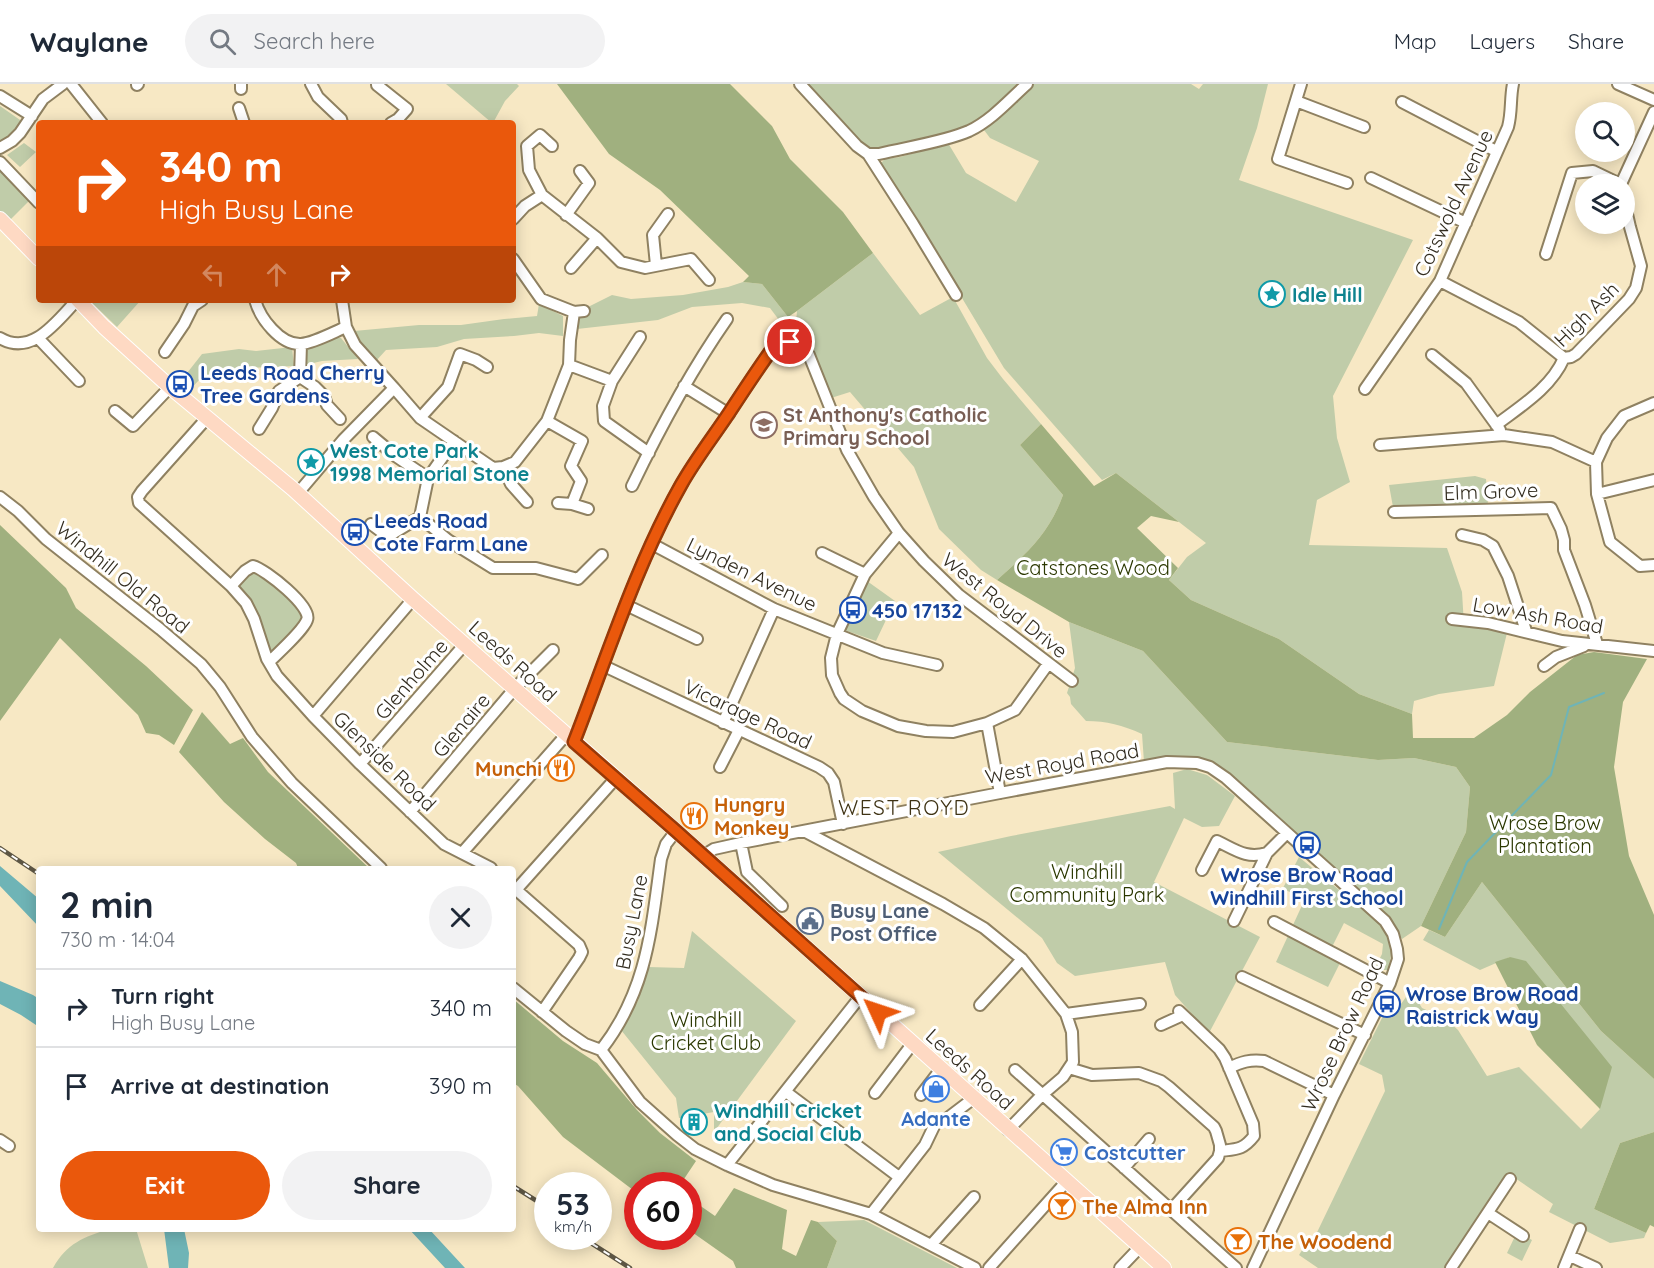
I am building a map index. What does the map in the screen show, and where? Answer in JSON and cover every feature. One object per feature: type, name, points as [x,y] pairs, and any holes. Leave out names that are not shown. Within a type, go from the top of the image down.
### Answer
[{"type":"main road","points":[[0,219],[36,256]]},
{"type":"main road","name":"Leeds Road","points":[[80,303],[170,387],[298,493],[413,599],[1164,1268]]},
{"type":"street","points":[[0,148],[20,133],[43,99],[63,84]]},
{"type":"street","points":[[71,84],[100,120]]},
{"type":"street","points":[[312,84],[318,97],[341,120]]},
{"type":"street","points":[[800,84],[857,146],[868,154],[956,295]]},
{"type":"street","points":[[868,154],[944,139],[971,130],[989,118],[1027,84]]},
{"type":"street","points":[[1301,84],[1278,159],[1347,183]]},
{"type":"street","name":"Cotswold Avenue","points":[[1365,389],[1440,282],[1508,127],[1513,84]]},
{"type":"street","points":[[1618,84],[1654,100]]},
{"type":"street","points":[[378,85],[407,109],[396,120]]},
{"type":"street","points":[[0,96],[32,116]]},
{"type":"street","points":[[1296,101],[1364,127]]},
{"type":"street","points":[[1402,102],[1496,151]]},
{"type":"street","points":[[239,108],[243,120]]},
{"type":"street","points":[[1626,174],[1654,112]]},
{"type":"street","points":[[552,146],[540,135],[527,146],[529,170],[542,195],[597,238],[621,262],[645,268],[691,259],[709,280]]},
{"type":"street","points":[[0,162],[36,200]]},
{"type":"street","points":[[566,215],[589,183],[580,171]]},
{"type":"street","points":[[1546,254],[1572,172],[1593,171],[1599,174]]},
{"type":"street","points":[[1371,178],[1466,223]]},
{"type":"street","points":[[516,216],[525,206],[542,195]]},
{"type":"street","points":[[656,266],[653,235],[668,214]]},
{"type":"street","name":"High Ash","points":[[1496,425],[1540,391],[1559,370],[1564,358],[1576,354],[1629,298],[1636,288],[1641,266],[1632,234]]},
{"type":"street","points":[[571,268],[597,238]]},
{"type":"street","points":[[342,303],[346,327],[355,345],[420,418],[493,468],[503,467],[515,462],[547,422],[569,365],[570,340],[579,312],[542,299],[517,275]]},
{"type":"street","points":[[1440,282],[1519,322],[1564,358]]},
{"type":"street","points":[[0,338],[6,342],[26,344],[46,332],[74,303]]},
{"type":"street","points":[[165,351],[184,324],[193,306],[198,303]]},
{"type":"street","points":[[256,303],[258,310],[274,332],[290,342],[301,344],[346,327]]},
{"type":"street","points":[[632,486],[684,386],[703,353],[727,319]]},
{"type":"street","points":[[640,336],[612,381],[603,406],[604,421],[649,453]]},
{"type":"street","points":[[38,338],[79,381]]},
{"type":"street","name":"West Royd Drive","points":[[729,414],[775,345],[790,342],[801,346],[809,355],[847,450],[874,497],[899,533],[959,595],[1072,681]]},
{"type":"street","points":[[300,377],[301,344]]},
{"type":"street","points":[[420,418],[448,387],[460,354],[488,367]]},
{"type":"street","points":[[1432,355],[1466,383],[1504,435]]},
{"type":"street","points":[[569,365],[612,381]]},
{"type":"street","points":[[300,377],[324,396],[327,405],[340,419]]},
{"type":"street","points":[[259,429],[279,391],[300,377]]},
{"type":"street","points":[[462,853],[570,739],[604,666],[626,605],[652,544],[680,487],[729,414],[684,386]]},
{"type":"street","points":[[115,411],[133,426],[170,387]]},
{"type":"street","points":[[298,493],[343,440],[393,388]]},
{"type":"street","points":[[1654,403],[1624,416],[1607,438],[1596,462],[1597,494],[1610,542],[1640,566],[1654,566]]},
{"type":"street","name":"Glenside Road","points":[[207,418],[142,491],[138,498],[139,503],[231,586],[246,603],[269,662],[277,676],[313,716],[444,844],[487,866]]},
{"type":"street","points":[[547,422],[582,441],[570,466],[581,481],[572,504]]},
{"type":"street","points":[[1380,446],[1504,435],[1552,442],[1596,462]]},
{"type":"street","points":[[373,437],[397,458],[428,478]]},
{"type":"street","points":[[371,524],[382,533],[392,534],[420,517],[428,478],[454,441]]},
{"type":"street","points":[[503,467],[511,484],[527,502]]},
{"type":"street","points":[[1597,494],[1654,480]]},
{"type":"street","name":"Windhill Old Road","points":[[0,497],[46,539],[201,664],[220,687],[252,737],[292,783],[379,866]]},
{"type":"street","points":[[558,503],[588,509]]},
{"type":"street","name":"Elm Grove","points":[[1394,512],[1551,508],[1561,529],[1564,550],[1585,605],[1592,644]]},
{"type":"street","points":[[420,517],[448,540],[493,568],[536,568],[578,579],[602,555]]},
{"type":"street","points":[[899,533],[865,574],[837,634],[831,658],[832,675],[844,699],[862,711],[898,726],[926,732],[953,732],[987,723],[1015,710],[1048,664]]},
{"type":"street","points":[[1462,535],[1483,540],[1493,546],[1508,576],[1526,631]]},
{"type":"street","name":"Lynden Avenue","points":[[652,544],[774,609],[883,653],[937,665]]},
{"type":"street","points":[[822,553],[865,574]]},
{"type":"street","points":[[231,586],[252,566],[258,568],[269,574],[303,606],[308,614],[308,620],[269,662]]},
{"type":"street","points":[[313,716],[413,599]]},
{"type":"street","points":[[626,605],[697,639]]},
{"type":"street","points":[[723,723],[774,609]]},
{"type":"street","name":"Low Ash Road","points":[[1452,619],[1488,623],[1562,641],[1654,651]]},
{"type":"street","name":"Glenholme","points":[[360,764],[465,644]]},
{"type":"street","points":[[1544,666],[1556,657],[1592,644]]},
{"type":"street","name":"Glenaire","points":[[410,812],[515,688],[553,650]]},
{"type":"street","name":"Vicarage Road","points":[[604,666],[819,767],[828,773],[834,782],[843,824]]},
{"type":"street","points":[[987,723],[1000,793]]},
{"type":"street","points":[[720,767],[739,730]]},
{"type":"street","name":"West Royd Road","points":[[704,856],[714,849],[741,843],[1167,762],[1182,762]]},
{"type":"street","name":"Wrose Brow Road","points":[[1182,762],[1210,767],[1226,778],[1384,921],[1393,934],[1397,949],[1398,959],[1390,983],[1254,1268]]},
{"type":"street","points":[[516,887],[616,778]]},
{"type":"street","name":"Busy Lane","points":[[601,1050],[626,1013],[636,989],[648,949],[661,859],[666,844],[676,831]]},
{"type":"street","points":[[803,831],[984,928],[1023,959],[1066,1014],[1071,1032],[1073,1062],[1063,1077],[1008,1130]]},
{"type":"street","points":[[1234,921],[1267,853],[1287,832]]},
{"type":"street","points":[[1202,870],[1217,841],[1245,855],[1256,856],[1267,853]]},
{"type":"street","points":[[741,843],[747,872],[782,906]]},
{"type":"street","points":[[516,889],[579,945],[582,952],[542,1012]]},
{"type":"street","points":[[1274,922],[1390,983]]},
{"type":"street","points":[[980,1005],[1023,959]]},
{"type":"street","points":[[1242,977],[1365,1035]]},
{"type":"street","points":[[516,990],[585,1044],[601,1050],[640,1102],[695,1149],[773,1185],[871,1214],[975,1268]]},
{"type":"street","points":[[727,1165],[861,997]]},
{"type":"street","points":[[1066,1014],[1140,1004]]},
{"type":"street","points":[[1161,1025],[1181,1013],[1219,1049],[1225,1058],[1253,1124],[1254,1136],[1248,1144],[1239,1148],[1220,1151]]},
{"type":"street","points":[[875,1093],[913,1043]]},
{"type":"street","points":[[1229,1068],[1239,1063],[1264,1061],[1335,1095]]},
{"type":"street","points":[[1069,1068],[1092,1075],[1139,1073],[1161,1081],[1214,1127],[1220,1151],[1212,1165],[1171,1210]]},
{"type":"street","points":[[921,1095],[941,1069]]},
{"type":"street","points":[[1015,1070],[1236,1268]]},
{"type":"street","points":[[786,1092],[899,1177]]},
{"type":"street","points":[[949,1117],[974,1098]]},
{"type":"street","points":[[871,1214],[925,1145],[937,1120]]},
{"type":"street","points":[[1124,1168],[1149,1139]]},
{"type":"street","points":[[1451,1268],[1510,1179]]},
{"type":"street","points":[[989,1268],[1066,1182]]},
{"type":"street","points":[[931,1245],[974,1197]]},
{"type":"street","points":[[1488,1213],[1523,1236]]},
{"type":"street","points":[[1564,1268],[1580,1229]]},
{"type":"street","points":[[1120,1268],[1140,1247]]},
{"type":"street","points":[[1570,1256],[1596,1268]]},
{"type":"green space","points":[[446,84],[517,84],[519,86],[505,101],[495,120],[488,120]]},
{"type":"green space","points":[[557,84],[730,84],[772,126],[790,159],[843,212],[873,253],[788,317],[762,284],[743,282],[749,276],[660,190],[609,154]]},
{"type":"green space","points":[[806,84],[1017,84],[975,122],[952,133],[922,142],[877,148],[866,147]]},
{"type":"green space","points":[[1031,84],[1191,84],[1199,89],[1203,84],[1268,84],[1257,128],[1239,180],[1413,240],[1333,396],[1337,438],[1350,482],[1317,500],[1309,545],[1447,548],[1462,592],[1464,625],[1507,633],[1494,686],[1439,694],[1414,701],[1412,714],[1359,694],[1279,639],[1191,600],[1169,580],[1187,557],[1206,543],[1116,473],[1102,480],[1004,368],[881,163],[885,159],[948,143],[966,173],[1016,202],[1039,161],[990,138],[984,130]]},
{"type":"green space","points":[[0,106],[23,122],[14,137],[0,144]]},
{"type":"green space","points":[[24,143],[36,152],[20,167],[7,155]]},
{"type":"green space","points":[[0,170],[29,201],[9,221],[0,211]]},
{"type":"green space","points":[[873,253],[920,315],[953,297],[987,358],[1041,424],[1020,445],[1063,495],[1044,532],[1027,552],[997,580],[981,570],[939,529],[914,467],[850,392],[831,398],[803,342],[795,335],[797,311]]},
{"type":"green space","points":[[743,282],[762,284],[788,317],[786,337],[766,344],[782,324],[770,308],[742,303],[692,307],[658,320],[577,329],[580,318],[590,314],[588,307],[612,295],[631,299],[683,295]]},
{"type":"green space","points":[[92,303],[138,303],[117,327]]},
{"type":"green space","points":[[539,304],[563,316],[563,336],[539,333],[464,339],[437,347],[386,350],[376,361],[356,339],[354,331],[419,325],[461,325],[537,316]]},
{"type":"green space","points":[[335,337],[341,338],[358,359],[322,361],[305,365],[309,345]]},
{"type":"green space","points":[[292,347],[294,366],[247,368],[212,373],[203,377],[189,390],[180,382],[202,354],[239,349],[256,351]]},
{"type":"green space","points":[[1041,424],[1094,486],[1116,473],[1179,522],[1151,516],[1137,528],[1178,568],[1169,580],[1191,600],[1279,639],[1359,694],[1412,714],[1413,738],[1474,738],[1507,715],[1530,692],[1577,655],[1594,652],[1647,659],[1623,702],[1614,767],[1629,856],[1654,915],[1654,1079],[1601,1031],[1482,882],[1445,937],[1421,926],[1466,832],[1470,787],[1456,767],[1414,758],[1378,760],[1227,742],[1143,651],[1069,622],[997,580],[1027,552],[1044,532],[1063,495],[1020,445]]},
{"type":"green space","points":[[1475,476],[1486,479],[1488,505],[1393,507],[1389,485]]},
{"type":"green space","points":[[0,525],[66,588],[76,608],[146,666],[193,710],[174,745],[159,735],[146,733],[138,715],[60,638],[0,721]]},
{"type":"green space","points":[[253,566],[308,614],[269,662],[254,619],[231,586]]},
{"type":"green space","points":[[867,581],[895,601],[876,641],[844,630]]},
{"type":"green space","points":[[1069,622],[1143,651],[1227,742],[1378,760],[1414,758],[1456,767],[1470,787],[1466,832],[1421,926],[1402,939],[1386,914],[1219,767],[1197,757],[1163,758],[1144,762],[1142,734],[1114,724],[1086,721],[1071,704],[1067,693],[1075,668]]},
{"type":"green space","points":[[202,712],[230,744],[243,738],[268,772],[367,866],[297,866],[224,802],[179,752]]},
{"type":"green space","name":"Windhill Community Park","points":[[1187,769],[1207,775],[1235,796],[1219,826],[1202,827],[1184,818],[1154,882],[1260,937],[1209,1033],[1175,995],[1165,962],[1075,976],[1057,963],[1042,938],[938,852],[1170,806],[1175,809],[1173,773]]},
{"type":"green space","points":[[1299,857],[1383,926],[1391,947],[1388,970],[1374,970],[1382,954],[1383,944],[1344,923],[1327,957],[1340,963],[1328,987],[1276,962],[1304,901],[1283,888]]},
{"type":"green space","points":[[1482,882],[1601,1031],[1654,1079],[1654,1132],[1620,1143],[1594,1209],[1646,1233],[1644,1238],[1610,1243],[1549,1212],[1553,1204],[1509,1174],[1444,1268],[1318,1268],[1299,1255],[1304,1247],[1309,1249],[1385,1091],[1382,1075],[1359,1064],[1384,1014],[1391,1018],[1411,990],[1422,1008],[1446,1019],[1458,1030],[1487,1076],[1519,1067],[1581,1129],[1600,1109],[1510,957],[1480,970],[1423,940],[1429,930],[1445,937]]},
{"type":"green space","name":"Windhill Cricket Club","points":[[692,931],[796,1021],[714,1132],[714,1112],[679,1118],[676,1098],[621,1030],[638,1001],[648,967],[684,968]]},
{"type":"green space","points":[[1510,957],[1526,961],[1612,1067],[1600,1109],[1537,1045],[1495,962]]},
{"type":"green space","points":[[516,1002],[563,1041],[597,1063],[660,1133],[696,1161],[689,1172],[624,1172],[624,1183],[563,1137],[516,1085]]},
{"type":"green space","points":[[1654,1132],[1654,1227],[1650,1225],[1646,1233],[1594,1209],[1620,1143]]},
{"type":"green space","points":[[734,1188],[787,1210],[782,1249],[796,1256],[811,1220],[818,1222],[837,1241],[827,1268],[736,1268],[733,1261],[702,1239],[702,1207],[715,1216]]},
{"type":"green space","points":[[864,1220],[957,1268],[827,1268],[837,1241],[818,1222]]},
{"type":"green space","points":[[100,1232],[137,1232],[148,1268],[53,1268],[64,1252],[77,1242]]},
{"type":"green space","points":[[1517,1232],[1532,1240],[1522,1261],[1507,1253]]},
{"type":"water","points":[[0,866],[36,896],[36,924],[0,886]]},
{"type":"water","points":[[0,981],[33,995],[36,997],[36,1025],[21,1015],[0,1004]]},
{"type":"water","points":[[164,1232],[185,1232],[189,1253],[188,1268],[169,1268]]},
{"type":"water","points":[[412,1232],[432,1232],[465,1268],[445,1268]]},
{"type":"waterway","points":[[1439,929],[1467,862],[1551,775],[1569,707],[1604,693]]},
{"type":"railway","points":[[0,848],[36,872]]},
{"type":"railway","points":[[516,1188],[534,1199]]},
{"type":"railway","points":[[602,1250],[630,1268]]},
{"type":"place","name":"Idle Hill","points":[[1272,294]]},
{"type":"place","name":"Leeds Road Cherry Tree Gardens","points":[[180,384]]},
{"type":"place","name":"St Anthony's Catholic Primary School","points":[[764,425]]},
{"type":"place","name":"West Cote Park 1998 Memorial Stone","points":[[311,462]]},
{"type":"place","name":"Leeds Road Cote Farm Lane","points":[[355,532]]},
{"type":"place","name":"450 17132","points":[[853,610]]},
{"type":"place","name":"Munchi","points":[[561,768]]},
{"type":"place","name":"Hungry Monkey","points":[[694,816]]},
{"type":"place","name":"Wrose Brow Road Windhill First School","points":[[1307,845]]},
{"type":"place","name":"Busy Lane Post Office","points":[[810,921]]},
{"type":"place","name":"Wrose Brow Road Raistrick Way","points":[[1387,1004]]},
{"type":"place","name":"Adante","points":[[936,1089]]},
{"type":"place","name":"Windhill Cricket and Social Club","points":[[694,1122]]},
{"type":"place","name":"Costcutter","points":[[1064,1152]]},
{"type":"place","name":"The Alma Inn","points":[[1062,1206]]},
{"type":"place","name":"The Woodend","points":[[1238,1241]]},
{"type":"district","name":"WEST ROYD","points":[[904,807]]},
{"type":"route","points":[[790,342],[775,345],[680,487],[626,605],[574,742],[878,1012]]},
{"type":"park label","name":"Catstones Wood","points":[[1093,567]]},
{"type":"park label","name":"Wrose Brow Plantation","points":[[1545,834]]}]
